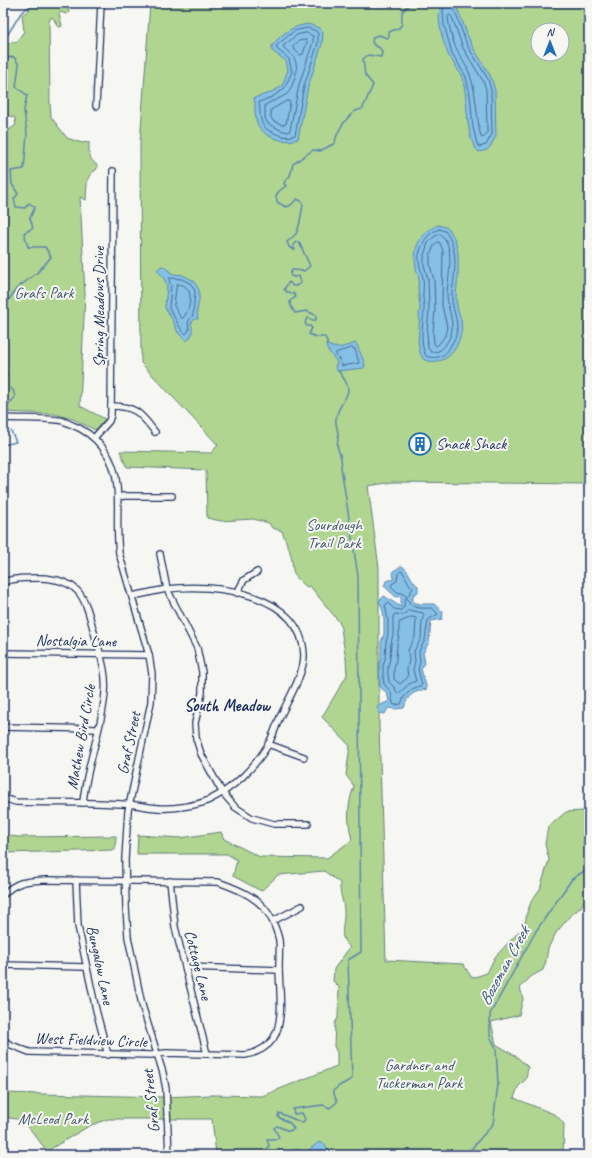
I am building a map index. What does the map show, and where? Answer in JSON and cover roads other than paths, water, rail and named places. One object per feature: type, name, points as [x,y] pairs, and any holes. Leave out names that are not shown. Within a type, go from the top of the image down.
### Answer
[{"type":"street","points":[[96,106],[101,3]]},
{"type":"street","name":"Spring Meadows Drive","points":[[94,438],[109,421],[111,415],[113,172]]},
{"type":"street","points":[[111,406],[123,406],[135,410],[155,432]]},
{"type":"street","name":"Graf Street","points":[[3,418],[60,420],[77,426],[94,438],[107,453],[114,465],[118,497],[118,545],[149,655],[152,674],[151,702],[129,804],[125,858],[128,937],[142,1004],[158,1054],[166,1089],[169,1155]]},
{"type":"street","points":[[118,497],[172,496]]},
{"type":"street","points":[[160,554],[167,589],[197,648],[202,672],[202,693],[195,722],[196,738],[201,754],[222,792],[235,806],[252,818],[274,824],[308,824]]},
{"type":"street","points":[[237,593],[244,580],[257,572]]},
{"type":"street","name":"Mathew Bird Circle","points":[[3,582],[17,578],[61,580],[72,585],[86,604],[100,654],[104,674],[105,692],[83,803]]},
{"type":"street","name":"Mathew Bird Circle","points":[[3,798],[16,802],[129,804],[160,808],[186,806],[209,800],[237,782],[254,765],[268,744],[299,678],[304,656],[302,640],[299,632],[285,613],[272,605],[252,597],[237,593],[200,588],[167,589],[132,596]]},
{"type":"street","name":"Nostalgia Lane","points":[[3,653],[149,655]]},
{"type":"street","points":[[3,728],[98,729]]},
{"type":"street","points":[[268,744],[304,757]]},
{"type":"street","name":"Bungalow Lane","points":[[76,880],[78,926],[86,967],[108,1055]]},
{"type":"street","points":[[3,895],[10,887],[26,881],[125,881]]},
{"type":"street","name":"West Fieldview Circle","points":[[3,1039],[9,1044],[29,1052],[108,1055],[166,1053],[245,1055],[256,1053],[266,1047],[273,1039],[278,1027],[280,1012],[279,939],[273,921],[264,908],[254,898],[239,889],[218,882],[125,881]]},
{"type":"street","name":"Cottage Lane","points":[[170,882],[175,927],[207,1054]]},
{"type":"street","points":[[273,921],[302,906]]},
{"type":"street","points":[[3,965],[86,967]]},
{"type":"street","points":[[186,967],[279,970]]},
{"type":"water","points":[[443,3],[454,3],[456,5],[471,44],[491,77],[495,90],[496,136],[487,150],[479,152],[474,146],[471,138],[462,78],[448,54],[440,28],[439,14]]},
{"type":"water","points":[[308,24],[319,28],[323,33],[322,44],[308,87],[298,139],[286,141],[279,140],[267,135],[258,126],[255,117],[254,98],[270,93],[282,86],[288,70],[286,61],[272,51],[272,46],[288,31]]},
{"type":"water","points":[[438,225],[448,228],[457,247],[458,280],[456,299],[462,326],[458,343],[451,354],[442,360],[428,361],[423,359],[418,342],[420,310],[418,289],[419,280],[416,269],[415,254],[416,247],[422,237],[426,232]]},
{"type":"water","points":[[163,266],[173,274],[183,275],[194,281],[199,290],[197,311],[198,319],[195,319],[191,323],[192,333],[187,341],[178,333],[165,308],[167,285],[157,270]]},
{"type":"water","points":[[356,343],[365,364],[364,368],[337,371],[335,367],[337,362],[327,349],[326,344],[338,348]]},
{"type":"water","points":[[402,566],[407,570],[413,581],[418,586],[418,592],[413,595],[413,602],[420,604],[434,604],[443,612],[442,619],[431,621],[429,642],[423,653],[425,663],[421,669],[427,689],[412,694],[407,700],[404,708],[388,708],[385,714],[379,713],[377,707],[389,701],[387,693],[380,687],[379,664],[381,659],[381,642],[384,634],[384,620],[383,611],[379,601],[384,596],[401,607],[401,596],[396,597],[384,586],[386,581],[394,579],[393,571]]},
{"type":"water","points":[[319,1142],[325,1144],[328,1155],[288,1155],[294,1150],[301,1150],[305,1153]]},
{"type":"waterway","points":[[3,42],[21,13],[31,5],[31,3]]},
{"type":"waterway","points":[[327,345],[325,337],[316,337],[309,334],[312,328],[307,326],[305,323],[306,320],[308,318],[316,320],[316,315],[306,311],[295,313],[291,307],[290,301],[296,297],[293,293],[287,292],[284,289],[289,282],[293,286],[301,283],[299,276],[291,276],[290,274],[292,270],[304,271],[310,266],[299,242],[296,242],[293,245],[295,250],[289,247],[287,242],[296,234],[303,205],[301,201],[297,199],[291,205],[286,207],[277,202],[276,196],[279,191],[286,186],[284,184],[290,176],[293,164],[313,150],[320,151],[335,143],[339,131],[347,118],[355,111],[363,108],[373,85],[365,75],[363,59],[368,55],[381,57],[382,52],[380,48],[372,42],[373,37],[379,35],[387,38],[389,37],[389,32],[399,28],[402,24],[403,12],[409,3]]},
{"type":"waterway","points":[[3,58],[14,57],[19,65],[16,87],[27,95],[24,110],[27,134],[24,169],[11,171],[12,184],[18,194],[14,199],[16,207],[25,208],[29,203],[35,207],[30,218],[33,228],[24,233],[28,247],[45,247],[51,257],[37,273],[17,288],[3,308]]},
{"type":"waterway","points":[[3,371],[7,375],[3,382],[6,384]]},
{"type":"waterway","points":[[260,1155],[266,1151],[269,1146],[267,1139],[276,1139],[279,1137],[274,1128],[277,1126],[289,1131],[294,1129],[290,1123],[278,1117],[279,1113],[303,1123],[305,1119],[302,1113],[294,1114],[293,1109],[323,1105],[330,1108],[337,1102],[333,1091],[352,1079],[348,960],[361,952],[358,576],[341,467],[342,464],[337,445],[338,430],[336,419],[338,411],[348,391],[348,386],[339,372],[340,371]]},
{"type":"waterway","points":[[6,408],[15,397],[13,390],[10,388]]},
{"type":"waterway","points":[[3,445],[16,442],[11,431]]},
{"type":"waterway","name":"Bozeman Creek","points":[[466,1155],[493,1124],[498,1084],[496,1048],[490,1036],[490,1014],[536,931],[572,879],[589,868]]},
{"type":"place","name":"Snack Shack","points":[[420,444]]},
{"type":"district","name":"South Meadow","points":[[227,705]]},
{"type":"park label","name":"Grafs Park","points":[[44,293]]},
{"type":"park label","name":"Sourdough Trail Park","points":[[334,534]]},
{"type":"park label","name":"Gardner and Tuckerman Park","points":[[419,1074]]},
{"type":"park label","name":"McLeod Park","points":[[53,1119]]}]
